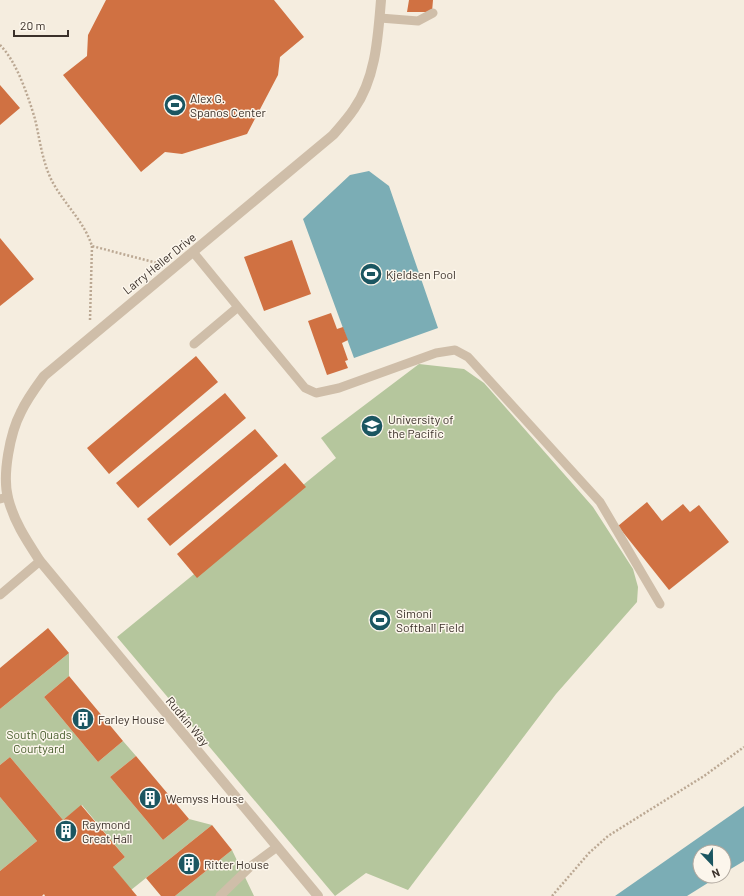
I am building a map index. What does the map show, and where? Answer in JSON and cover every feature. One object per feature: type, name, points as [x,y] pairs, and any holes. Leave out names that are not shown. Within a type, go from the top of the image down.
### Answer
[{"type":"street","name":"Larry Heller Drive","points":[[40,561],[14,518],[4,498],[8,457],[20,413],[44,376],[333,135],[355,109],[369,77],[375,55],[381,0]]},
{"type":"street","name":"Rudkin Way","points":[[40,561],[318,896]]},
{"type":"lane","points":[[380,18],[418,21],[433,13]]},
{"type":"lane","points":[[193,252],[305,388],[316,393],[339,388],[436,353],[455,350],[468,357],[600,502],[660,604]]},
{"type":"lane","points":[[194,344],[238,306]]},
{"type":"lane","points":[[0,595],[40,561]]},
{"type":"lane","points":[[220,896],[251,866],[277,847]]},
{"type":"path","points":[[0,45],[14,62],[35,119],[44,162],[53,182],[88,235],[92,246],[90,337]]},
{"type":"path","points":[[92,246],[175,267]]},
{"type":"path","points":[[552,896],[589,853],[608,836],[704,776],[744,747]]},
{"type":"green space","name":"Simoni Softball Field","points":[[419,364],[464,369],[484,383],[593,507],[633,569],[638,587],[637,602],[556,694],[408,890],[366,873],[335,896],[117,637],[336,458],[321,438]]},
{"type":"green space","name":"South Quads Courtyard","points":[[69,653],[69,676],[44,697],[98,762],[123,741],[136,756],[110,777],[163,840],[189,819],[212,825],[131,890],[113,867],[125,857],[82,805],[63,820],[10,757],[0,765],[0,709]]},
{"type":"green space","points":[[0,797],[37,841],[0,871]]},
{"type":"green space","points":[[232,850],[254,896],[175,896]]},
{"type":"water","name":"Kjeldsen Pool","points":[[369,171],[389,186],[438,328],[354,358],[303,219],[350,175]]},
{"type":"water","points":[[744,806],[744,861],[732,868],[732,844],[692,844],[692,884],[706,884],[687,896],[615,896]]},
{"type":"building","name":"Alex G. Spanos Center","points":[[106,0],[274,0],[304,37],[280,57],[278,75],[247,134],[182,154],[165,152],[141,172],[63,75],[87,56],[88,35]]},
{"type":"building","points":[[409,0],[433,0],[432,12],[407,12]]},
{"type":"building","points":[[0,85],[20,108],[0,125]]},
{"type":"building","points":[[0,238],[34,279],[0,306]]},
{"type":"building","points":[[292,240],[311,294],[264,311],[244,257]]},
{"type":"building","points":[[331,313],[337,329],[343,327],[348,340],[342,343],[348,360],[345,361],[348,368],[327,375],[308,321]]},
{"type":"building","points":[[196,356],[218,382],[109,474],[87,448]]},
{"type":"building","points":[[225,393],[246,418],[138,508],[116,483]]},
{"type":"building","points":[[255,429],[278,456],[170,546],[147,519]]},
{"type":"building","points":[[285,463],[306,487],[197,578],[177,554]]},
{"type":"building","points":[[647,502],[662,521],[683,504],[690,512],[699,505],[729,542],[669,590],[618,526]]},
{"type":"building","points":[[48,628],[69,653],[0,709],[0,668]]},
{"type":"building","name":"Farley House","points":[[69,676],[123,741],[98,762],[44,697]]},
{"type":"building","name":"Wemyss House","points":[[136,756],[189,819],[163,840],[110,777]]},
{"type":"building","name":"Raymond Great Hall","points":[[10,757],[63,820],[81,805],[125,857],[113,867],[137,896],[45,896],[44,894],[42,896],[0,896],[0,871],[37,841],[0,797],[0,765]]},
{"type":"building","name":"Ritter House","points":[[212,825],[232,850],[175,896],[161,896],[146,878]]},
{"type":"place","name":"Alex G. Spanos Center","points":[[175,105]]},
{"type":"place","name":"Kjeldsen Pool","points":[[371,274]]},
{"type":"place","name":"University of the Pacific","points":[[372,426]]},
{"type":"place","name":"Simoni Softball Field","points":[[380,620]]},
{"type":"place","name":"Farley House","points":[[83,719]]},
{"type":"place","name":"Wemyss House","points":[[150,798]]},
{"type":"place","name":"Raymond Great Hall","points":[[66,831]]},
{"type":"place","name":"Ritter House","points":[[189,864]]}]
